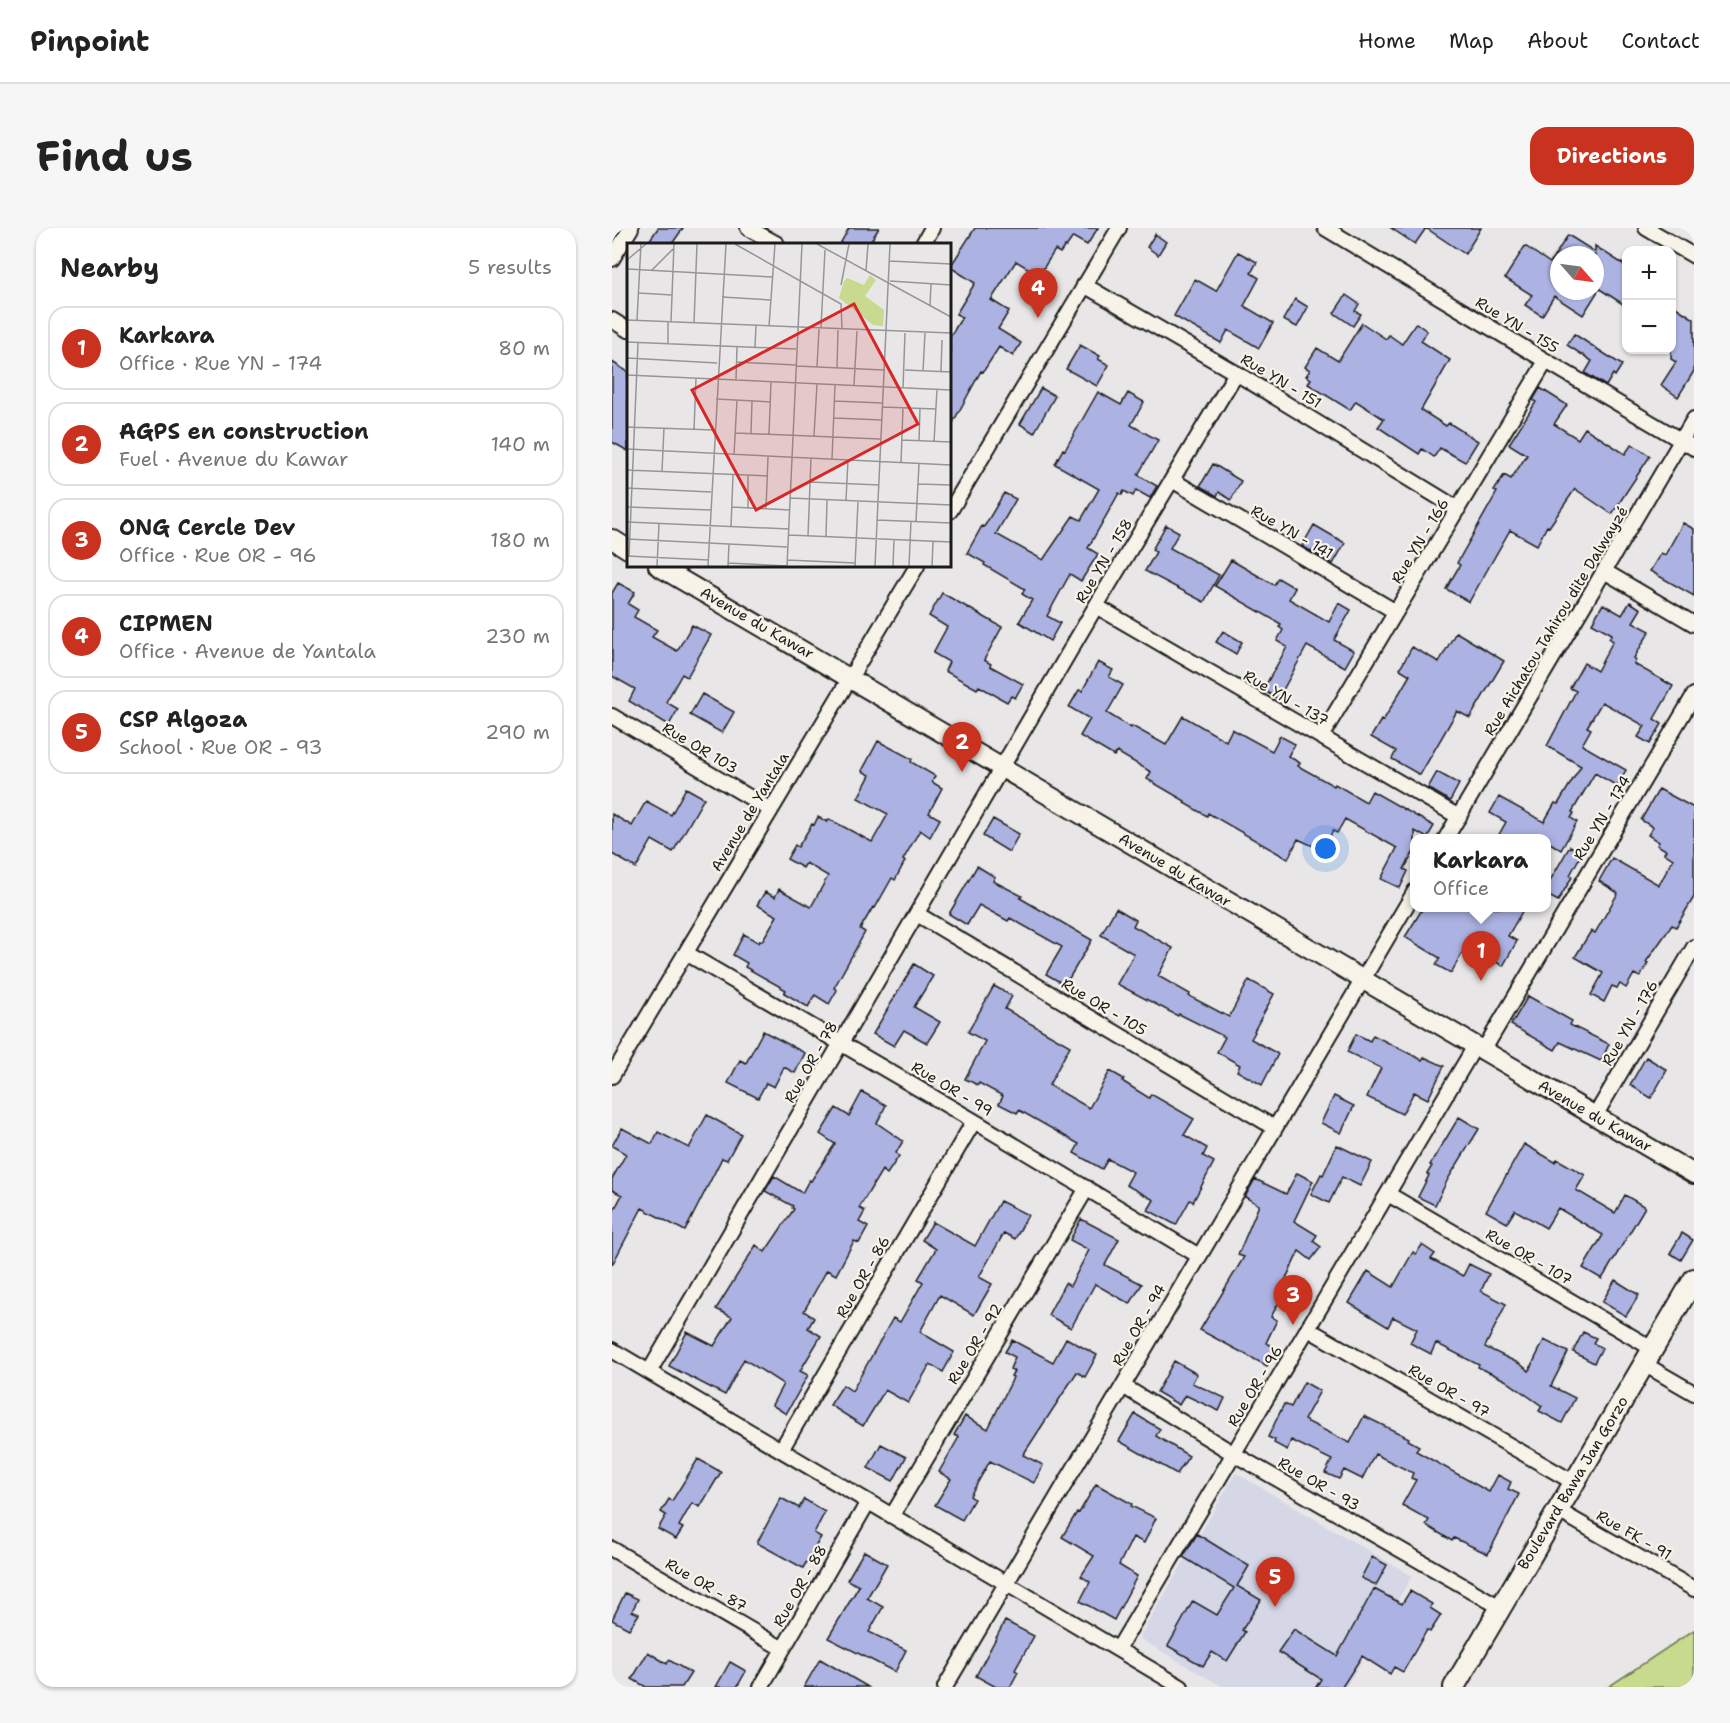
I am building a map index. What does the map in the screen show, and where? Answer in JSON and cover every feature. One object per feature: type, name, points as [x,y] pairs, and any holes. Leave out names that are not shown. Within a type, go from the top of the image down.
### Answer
[{"type":"main road","name":"Boulevard Bawa Jan Gorzo","points":[[1454,1687],[1694,1279]]},
{"type":"street","points":[[612,258],[631,228]]},
{"type":"street","points":[[748,228],[775,243]]},
{"type":"street","points":[[924,243],[932,228]]},
{"type":"street","points":[[951,509],[1119,228]]},
{"type":"street","points":[[1646,228],[1694,256]]},
{"type":"street","name":"Rue YN - 155","points":[[1329,229],[1694,448]]},
{"type":"street","name":"Rue YN - 151","points":[[1084,285],[1236,372],[1458,509]]},
{"type":"street","points":[[612,320],[627,329]]},
{"type":"street","name":"Rue YN - 166","points":[[1321,737],[1546,361]]},
{"type":"street","name":"Rue YN - 158","points":[[1002,768],[1236,372]]},
{"type":"street","name":"Rue Aichatou Tahirou dite Dalwayzé","points":[[1449,834],[1694,419]]},
{"type":"street","name":"Rue YN - 141","points":[[1172,480],[1396,612]]},
{"type":"street","points":[[612,539],[627,548]]},
{"type":"street","name":"Avenue du Kawar","points":[[660,567],[1694,1174]]},
{"type":"street","name":"Avenue de Yantala","points":[[614,1067],[686,953],[916,567]]},
{"type":"street","points":[[1604,572],[1694,624]]},
{"type":"street","name":"Rue YN - 137","points":[[1096,606],[1459,818]]},
{"type":"street","name":"Rue YN - 174","points":[[1479,1049],[1694,695]]},
{"type":"street","name":"Rue OR 103","points":[[612,716],[771,810]]},
{"type":"street","name":"Rue OR - 78","points":[[649,1372],[1002,768]]},
{"type":"street","points":[[1362,981],[1410,899]]},
{"type":"street","name":"Rue OR - 105","points":[[916,914],[1275,1128]]},
{"type":"street","name":"Rue YN - 176","points":[[1595,1116],[1694,947]]},
{"type":"street","name":"Rue OR - 99","points":[[686,953],[974,1121],[1199,1256]]},
{"type":"street","name":"Rue OR - 94","points":[[945,1687],[1362,981]]},
{"type":"street","name":"Rue OR - 96","points":[[1118,1649],[1388,1194],[1479,1049]]},
{"type":"street","name":"Rue OR - 86","points":[[781,1450],[974,1121]]},
{"type":"street","name":"Rue OR - 92","points":[[892,1516],[1087,1188]]},
{"type":"street","name":"Rue OR - 107","points":[[1388,1194],[1649,1356],[1694,1393]]},
{"type":"street","name":"Rue OR - 97","points":[[1308,1329],[1573,1482]]},
{"type":"street","points":[[612,1350],[1181,1687]]},
{"type":"street","name":"Rue OR - 93","points":[[1123,1386],[1234,1454],[1500,1607]]},
{"type":"street","name":"Rue OR - 88","points":[[761,1687],[868,1502]]},
{"type":"street","name":"Rue FK - 91","points":[[1557,1510],[1694,1589]]},
{"type":"street","name":"Rue OR - 87","points":[[612,1550],[783,1649]]},
{"type":"shaded area","points":[[1236,1473],[1412,1576],[1346,1687],[1223,1687],[1139,1638]]},
{"type":"green space","points":[[1694,1630],[1694,1687],[1608,1687]]},
{"type":"building","points":[[658,228],[683,228],[673,243],[648,243]]},
{"type":"building","points":[[849,228],[879,228],[870,243],[841,243]]},
{"type":"building","points":[[975,228],[1098,228],[1087,245],[1073,237],[1060,253],[1055,250],[1039,275],[1016,261],[991,300],[1009,311],[998,329],[1021,343],[1013,356],[999,347],[983,372],[981,371],[951,426],[951,335],[962,317],[956,314],[975,283],[951,265]]},
{"type":"building","points":[[1391,228],[1426,228],[1415,244]]},
{"type":"building","points":[[1426,228],[1481,228],[1465,254]]},
{"type":"building","points":[[1155,234],[1166,242],[1158,255],[1147,247]]},
{"type":"building","points":[[1568,235],[1585,246],[1561,246]]},
{"type":"building","points":[[1525,246],[1550,263],[1552,300],[1542,316],[1525,305],[1532,295],[1505,278]]},
{"type":"building","points":[[1238,252],[1257,262],[1251,273],[1259,278],[1244,306],[1273,323],[1259,348],[1228,330],[1221,343],[1174,316],[1195,279],[1216,291]]},
{"type":"building","points":[[1604,252],[1622,263],[1622,303],[1604,292]]},
{"type":"building","points":[[1346,295],[1359,304],[1355,311],[1361,314],[1353,326],[1334,313]]},
{"type":"building","points":[[1295,299],[1308,307],[1297,327],[1283,320]]},
{"type":"building","points":[[1560,300],[1592,300],[1583,315]]},
{"type":"building","points":[[1676,307],[1694,319],[1694,371],[1678,397],[1661,385],[1676,362],[1671,359],[1671,354],[1676,354]]},
{"type":"building","points":[[1362,323],[1386,339],[1389,335],[1402,344],[1416,323],[1427,331],[1421,341],[1450,360],[1421,410],[1446,426],[1449,423],[1478,441],[1465,462],[1440,448],[1434,457],[1422,449],[1419,454],[1378,427],[1384,419],[1356,401],[1350,410],[1308,384],[1311,379],[1306,376],[1310,370],[1305,367],[1317,348],[1338,361]]},
{"type":"building","points":[[1574,334],[1622,365],[1606,386],[1585,373],[1592,361],[1567,345]]},
{"type":"building","points":[[1080,345],[1100,356],[1098,359],[1109,365],[1097,386],[1066,369]]},
{"type":"building","points":[[612,362],[627,371],[627,450],[612,442]]},
{"type":"building","points":[[1041,388],[1055,396],[1034,433],[1020,424]]},
{"type":"building","points":[[1540,388],[1567,405],[1554,424],[1578,439],[1585,428],[1625,454],[1632,444],[1650,456],[1612,514],[1575,489],[1549,527],[1547,526],[1537,545],[1510,530],[1469,602],[1446,589],[1460,565],[1457,563],[1497,492],[1494,491],[1504,475],[1511,479],[1527,455],[1509,444],[1536,402],[1533,400]]},
{"type":"building","points":[[1098,392],[1121,405],[1128,393],[1144,402],[1131,425],[1158,440],[1138,475],[1157,486],[1150,498],[1136,490],[1133,496],[1124,491],[1122,495],[1119,493],[1088,548],[1098,554],[1081,581],[1070,574],[1047,616],[1060,623],[1050,641],[1019,622],[1032,600],[1022,594],[1025,589],[967,553],[1004,493],[1016,499],[996,534],[1043,560],[1073,516],[1081,520],[1099,489],[1055,464]]},
{"type":"building","points":[[1213,464],[1241,481],[1231,500],[1219,492],[1217,496],[1200,486]]},
{"type":"building","points":[[1683,523],[1694,529],[1694,596],[1650,571],[1661,553],[1665,555]]},
{"type":"building","points":[[1166,525],[1179,532],[1170,548],[1219,575],[1204,602],[1145,571],[1156,552],[1152,550]]},
{"type":"building","points":[[1314,525],[1345,543],[1333,564],[1302,546]]},
{"type":"building","points":[[1231,560],[1274,585],[1278,578],[1295,588],[1289,599],[1329,622],[1339,603],[1351,610],[1334,640],[1354,651],[1345,667],[1307,646],[1278,699],[1263,690],[1287,647],[1277,641],[1283,630],[1279,627],[1281,624],[1215,586]]},
{"type":"building","points":[[618,583],[635,592],[628,604],[638,610],[634,617],[657,630],[652,637],[677,651],[692,625],[711,635],[687,677],[682,674],[666,702],[678,709],[669,725],[629,701],[635,689],[612,676],[612,593]]},
{"type":"building","points":[[942,593],[1002,627],[984,660],[991,664],[990,666],[1023,684],[1015,698],[1011,696],[1007,702],[945,671],[949,662],[933,653],[947,627],[929,616]]},
{"type":"building","points":[[1630,602],[1641,609],[1633,622],[1650,631],[1634,658],[1636,660],[1634,664],[1673,686],[1654,719],[1662,724],[1650,744],[1638,737],[1645,726],[1602,702],[1587,727],[1591,729],[1582,745],[1626,770],[1617,786],[1595,773],[1572,812],[1574,813],[1571,818],[1577,822],[1561,850],[1551,844],[1551,834],[1499,834],[1506,822],[1490,813],[1499,797],[1544,822],[1581,766],[1547,746],[1576,691],[1570,688],[1584,663],[1597,671],[1613,641],[1609,638],[1612,634],[1592,623],[1603,604],[1622,615]]},
{"type":"building","points":[[1223,631],[1242,642],[1236,654],[1216,642]]},
{"type":"building","points":[[1456,632],[1504,661],[1470,718],[1457,711],[1420,775],[1392,759],[1396,751],[1371,737],[1410,675],[1400,669],[1412,647],[1439,662]]},
{"type":"building","points":[[1098,662],[1113,670],[1109,677],[1123,685],[1107,713],[1131,728],[1132,726],[1166,745],[1183,716],[1226,741],[1232,729],[1272,751],[1280,736],[1295,744],[1288,756],[1300,763],[1298,766],[1366,802],[1372,791],[1434,826],[1429,834],[1420,834],[1415,831],[1415,834],[1410,834],[1410,859],[1404,869],[1408,871],[1400,888],[1381,879],[1397,848],[1345,819],[1337,833],[1333,831],[1322,850],[1298,839],[1288,859],[1208,813],[1207,816],[1184,803],[1185,801],[1147,779],[1151,772],[1117,752],[1114,756],[1080,736],[1090,719],[1069,707],[1079,690],[1082,691]]},
{"type":"building","points":[[702,694],[734,712],[722,733],[690,715]]},
{"type":"building","points":[[878,741],[912,759],[911,762],[935,776],[932,782],[942,788],[929,813],[940,819],[930,837],[920,830],[895,880],[892,878],[875,908],[873,907],[860,929],[865,932],[834,988],[837,990],[829,1004],[815,995],[808,1007],[784,993],[786,990],[745,967],[747,963],[733,955],[744,934],[759,943],[760,940],[762,941],[777,916],[757,905],[765,892],[775,897],[779,889],[811,907],[828,876],[806,863],[803,868],[787,859],[795,845],[798,847],[818,817],[827,822],[829,819],[872,842],[888,814],[858,798],[870,775],[862,771]]},
{"type":"building","points":[[1437,772],[1459,784],[1450,801],[1428,788]]},
{"type":"building","points":[[686,788],[704,798],[673,852],[652,840],[636,868],[612,854],[612,814],[632,826],[646,801],[671,815]]},
{"type":"building","points":[[1659,789],[1694,808],[1694,897],[1676,927],[1672,925],[1646,962],[1648,963],[1640,977],[1634,974],[1626,988],[1620,984],[1617,988],[1612,986],[1604,1002],[1591,995],[1603,973],[1575,957],[1591,931],[1595,933],[1618,893],[1599,881],[1612,858],[1659,885],[1673,859],[1664,853],[1666,850],[1657,845],[1659,842],[1648,835],[1653,827],[1641,820]]},
{"type":"building","points":[[993,819],[1019,834],[1009,852],[983,836]]},
{"type":"building","points":[[1570,846],[1582,853],[1558,901],[1551,897],[1551,879]]},
{"type":"building","points":[[977,866],[995,877],[993,881],[1022,896],[1020,898],[1092,940],[1065,985],[1046,974],[1062,947],[1010,918],[1008,921],[979,905],[967,925],[949,914]]},
{"type":"building","points":[[1116,908],[1136,920],[1133,926],[1173,948],[1158,976],[1190,994],[1189,996],[1229,1017],[1249,980],[1274,994],[1251,1039],[1278,1054],[1262,1085],[1237,1071],[1240,1065],[1217,1052],[1225,1037],[1179,1014],[1178,1016],[1117,984],[1134,954],[1101,935]]},
{"type":"building","points":[[1421,912],[1522,912],[1508,936],[1517,941],[1503,966],[1467,945],[1451,973],[1436,965],[1440,958],[1405,937]]},
{"type":"building","points":[[914,964],[933,976],[914,1007],[940,1022],[927,1043],[904,1030],[894,1046],[873,1034]]},
{"type":"building","points":[[994,986],[1012,996],[1005,1009],[1070,1046],[1049,1085],[1089,1108],[1110,1071],[1149,1098],[1151,1094],[1194,1119],[1184,1135],[1207,1148],[1203,1156],[1214,1162],[1193,1202],[1190,1200],[1176,1225],[1148,1210],[1154,1200],[1126,1185],[1133,1172],[1108,1159],[1102,1169],[1074,1153],[1079,1144],[1019,1110],[1017,1113],[999,1104],[1003,1096],[979,1083],[978,1085],[965,1079],[985,1041],[968,1032]]},
{"type":"building","points":[[1528,996],[1572,1021],[1570,1025],[1609,1044],[1601,1061],[1560,1042],[1555,1050],[1511,1025]]},
{"type":"building","points":[[763,1031],[805,1053],[795,1073],[784,1067],[774,1087],[766,1083],[758,1098],[728,1083],[740,1060],[746,1063]]},
{"type":"building","points":[[1356,1034],[1370,1041],[1373,1035],[1422,1060],[1424,1057],[1444,1066],[1428,1099],[1414,1092],[1402,1114],[1367,1097],[1381,1068],[1347,1052]]},
{"type":"building","points":[[1646,1057],[1667,1070],[1651,1098],[1630,1085]]},
{"type":"building","points":[[862,1092],[886,1105],[877,1123],[903,1141],[896,1153],[899,1156],[887,1174],[882,1170],[859,1208],[865,1211],[859,1222],[868,1227],[859,1243],[854,1241],[836,1275],[827,1270],[804,1311],[814,1318],[808,1328],[821,1336],[800,1371],[808,1375],[786,1414],[772,1405],[783,1384],[744,1359],[725,1395],[669,1366],[687,1332],[714,1346],[732,1317],[716,1309],[756,1245],[765,1252],[794,1209],[793,1206],[765,1191],[774,1176],[802,1193],[835,1144],[820,1134],[836,1108],[849,1116]]},
{"type":"building","points":[[1334,1096],[1354,1106],[1341,1133],[1321,1123]]},
{"type":"building","points":[[707,1115],[741,1134],[727,1160],[722,1158],[685,1231],[642,1208],[612,1265],[612,1214],[622,1195],[612,1190],[612,1179],[626,1154],[612,1146],[622,1128],[652,1144],[658,1132],[689,1148]]},
{"type":"building","points":[[1459,1117],[1479,1129],[1435,1205],[1418,1197],[1429,1175],[1427,1174],[1432,1166],[1430,1165]]},
{"type":"building","points":[[1524,1144],[1555,1162],[1557,1159],[1585,1175],[1576,1190],[1615,1213],[1625,1195],[1645,1207],[1602,1279],[1583,1268],[1603,1235],[1558,1208],[1546,1228],[1515,1210],[1507,1223],[1486,1211]]},
{"type":"building","points":[[1337,1145],[1372,1162],[1360,1186],[1342,1177],[1329,1203],[1311,1194]]},
{"type":"building","points":[[1297,1173],[1313,1181],[1294,1221],[1317,1235],[1313,1241],[1321,1247],[1311,1260],[1299,1251],[1281,1289],[1285,1291],[1271,1317],[1277,1320],[1266,1343],[1276,1348],[1267,1366],[1200,1330],[1244,1257],[1238,1255],[1259,1205],[1245,1197],[1255,1179],[1286,1194]]},
{"type":"building","points":[[1000,1201],[1028,1215],[1015,1239],[1004,1233],[979,1277],[992,1284],[974,1315],[940,1295],[920,1332],[954,1352],[943,1372],[930,1364],[908,1403],[885,1390],[863,1426],[830,1405],[843,1385],[852,1391],[893,1318],[900,1322],[923,1282],[918,1279],[936,1249],[922,1240],[933,1222],[975,1246]]},
{"type":"building","points":[[1081,1219],[1119,1239],[1105,1265],[1142,1284],[1130,1304],[1095,1284],[1071,1328],[1048,1315],[1065,1283],[1070,1286],[1089,1250],[1070,1240]]},
{"type":"building","points":[[1682,1233],[1693,1240],[1681,1260],[1670,1253]]},
{"type":"building","points":[[1422,1245],[1435,1254],[1431,1259],[1463,1276],[1469,1264],[1489,1274],[1481,1291],[1506,1304],[1485,1347],[1520,1364],[1529,1371],[1544,1340],[1568,1352],[1551,1386],[1575,1398],[1562,1423],[1539,1411],[1542,1406],[1505,1380],[1478,1367],[1479,1365],[1436,1343],[1431,1354],[1410,1343],[1417,1329],[1393,1317],[1388,1327],[1349,1303],[1368,1271],[1393,1287],[1413,1252],[1416,1254]]},
{"type":"building","points":[[1615,1280],[1639,1295],[1626,1316],[1602,1302]]},
{"type":"building","points":[[1583,1332],[1596,1338],[1593,1343],[1602,1348],[1594,1363],[1573,1352]]},
{"type":"building","points":[[1066,1338],[1097,1355],[1085,1377],[1077,1372],[1023,1455],[1043,1465],[1034,1483],[990,1461],[970,1496],[974,1499],[962,1520],[935,1505],[951,1479],[939,1472],[959,1437],[954,1435],[965,1416],[988,1429],[1011,1382],[1014,1371],[1010,1369],[1015,1357],[1005,1352],[1012,1340],[1053,1362]]},
{"type":"building","points":[[1174,1361],[1197,1374],[1192,1383],[1225,1398],[1219,1411],[1185,1395],[1179,1405],[1157,1392]]},
{"type":"building","points":[[1304,1382],[1320,1391],[1304,1420],[1350,1443],[1364,1416],[1409,1438],[1408,1440],[1419,1446],[1416,1451],[1489,1492],[1498,1475],[1511,1482],[1508,1489],[1519,1494],[1488,1554],[1454,1538],[1452,1541],[1426,1525],[1429,1520],[1402,1505],[1416,1480],[1411,1478],[1413,1473],[1375,1454],[1362,1479],[1344,1470],[1339,1479],[1325,1473],[1332,1460],[1291,1440],[1287,1450],[1274,1443],[1275,1440],[1268,1437],[1284,1404],[1291,1407]]},
{"type":"building","points":[[1135,1414],[1160,1429],[1156,1436],[1189,1456],[1177,1474],[1119,1441]]},
{"type":"building","points":[[881,1444],[906,1457],[893,1481],[868,1468]]},
{"type":"building","points":[[698,1459],[721,1472],[700,1507],[692,1503],[679,1526],[683,1528],[676,1539],[658,1529],[666,1515],[661,1512],[669,1499],[672,1501]]},
{"type":"building","points":[[1096,1484],[1132,1504],[1131,1506],[1156,1518],[1144,1543],[1133,1537],[1119,1565],[1137,1576],[1114,1620],[1080,1601],[1090,1582],[1081,1576],[1094,1556],[1062,1537]]},
{"type":"building","points":[[781,1498],[799,1508],[804,1499],[825,1512],[814,1533],[821,1537],[803,1568],[757,1543]]},
{"type":"building","points":[[1197,1534],[1249,1566],[1237,1586],[1261,1600],[1242,1630],[1245,1632],[1227,1661],[1212,1652],[1203,1666],[1168,1646],[1193,1601],[1217,1615],[1234,1588],[1183,1557]]},
{"type":"building","points":[[864,1551],[887,1564],[867,1598],[883,1607],[869,1632],[906,1650],[895,1672],[828,1638],[859,1586],[847,1580]]},
{"type":"building","points":[[1372,1557],[1387,1565],[1376,1585],[1361,1578]]},
{"type":"building","points":[[1374,1589],[1402,1604],[1410,1591],[1432,1604],[1430,1608],[1441,1615],[1430,1632],[1427,1630],[1403,1672],[1394,1667],[1390,1674],[1362,1656],[1342,1687],[1316,1687],[1321,1679],[1278,1652],[1294,1629],[1337,1656]]},
{"type":"building","points":[[625,1593],[638,1599],[632,1611],[639,1614],[629,1629],[612,1620]]},
{"type":"building","points":[[1005,1621],[1034,1636],[1015,1670],[1018,1672],[1010,1687],[996,1687],[976,1676]]},
{"type":"building","points":[[648,1652],[667,1664],[669,1660],[691,1673],[682,1687],[646,1687],[632,1679]]},
{"type":"building","points":[[820,1659],[868,1687],[804,1687]]},
{"type":"building","points":[[730,1662],[746,1671],[737,1687],[716,1687]]},
{"type":"place","name":"CIPMEN","points":[[1038,318]]},
{"type":"place","name":"AGPS en construction","points":[[962,772]]},
{"type":"place","name":"Karkara","points":[[1481,981]]},
{"type":"place","name":"ONG Cercle Dev","points":[[1293,1325]]},
{"type":"place","name":"CSP Algoza","points":[[1275,1607]]}]
